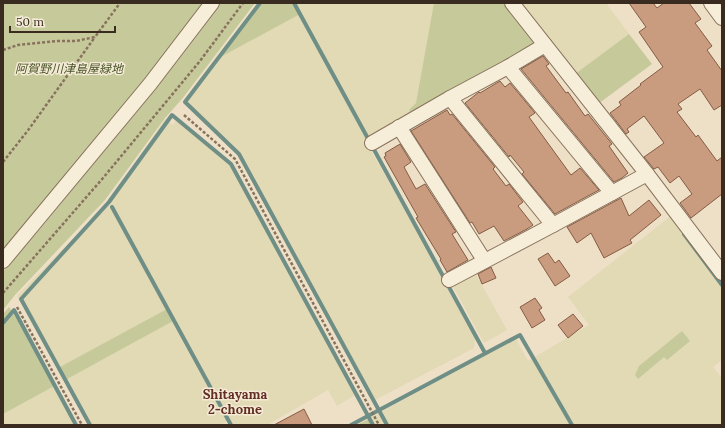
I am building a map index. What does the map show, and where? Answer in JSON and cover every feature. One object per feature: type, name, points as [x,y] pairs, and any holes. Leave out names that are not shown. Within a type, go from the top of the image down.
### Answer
[{"type":"street","points":[[3,261],[150,84],[212,3]]},
{"type":"street","points":[[512,3],[647,174],[722,273]]},
{"type":"street","points":[[711,3],[722,18]]},
{"type":"street","points":[[372,143],[450,98],[508,68],[545,45]]},
{"type":"street","points":[[508,68],[612,193]]},
{"type":"street","points":[[450,98],[553,225]]},
{"type":"street","points":[[399,127],[484,260]]},
{"type":"street","points":[[449,280],[647,174]]},
{"type":"path","points":[[3,162],[29,129],[120,3]]},
{"type":"path","points":[[3,293],[103,178],[200,62],[243,3]]},
{"type":"path","points":[[3,50],[18,45],[58,41],[76,41],[95,37]]},
{"type":"path","points":[[184,115],[235,159],[379,425]]},
{"type":"path","points":[[17,307],[82,425]]},
{"type":"shaded area","points":[[259,3],[507,3],[538,43],[365,140],[476,335],[474,348],[373,401],[239,154],[185,102]]},
{"type":"shaded area","points":[[519,3],[606,3],[629,34],[575,74]]},
{"type":"shaded area","points":[[165,119],[173,125],[177,119],[232,163],[357,394],[337,406],[328,390],[267,425],[230,425],[228,421],[220,425],[89,425],[17,296],[108,203]]},
{"type":"shaded area","points":[[672,215],[722,282],[722,360],[713,367],[722,378],[722,425],[357,425],[516,339],[528,361],[589,325],[568,297]]},
{"type":"shaded area","points":[[474,271],[507,330],[484,343],[451,283]]},
{"type":"shaded area","points":[[9,307],[29,337],[77,425],[3,425],[3,314]]},
{"type":"green space","name":"阿賀野川津島屋緑地","points":[[3,3],[204,3],[55,190],[3,251]]},
{"type":"green space","points":[[218,3],[255,3],[182,99],[165,118],[105,200],[15,295],[3,310],[3,271],[41,228],[133,115]]},
{"type":"green space","points":[[259,3],[295,3],[300,14],[217,59]]},
{"type":"green space","points":[[434,3],[507,3],[538,43],[411,114],[409,110],[416,103]]},
{"type":"green space","points":[[629,34],[652,64],[598,104],[575,74]]},
{"type":"green space","points":[[9,307],[29,337],[56,385],[3,414],[3,314]]},
{"type":"green space","points":[[167,309],[173,321],[67,379],[60,367]]},
{"type":"green space","points":[[682,331],[690,341],[667,360],[664,357],[638,379],[635,375],[639,366]]},
{"type":"green space","points":[[371,418],[374,425],[357,425]]},
{"type":"building","points":[[629,3],[653,3],[657,8],[664,3],[689,3],[701,19],[695,23],[712,46],[707,50],[722,71],[722,105],[714,110],[700,89],[678,104],[682,109],[677,112],[696,137],[698,135],[717,161],[722,157],[722,194],[691,218],[680,203],[692,194],[679,176],[670,183],[658,167],[654,169],[644,157],[664,143],[644,116],[627,129],[629,132],[626,134],[610,113],[621,105],[619,102],[663,67],[639,32],[646,27]]},
{"type":"building","points":[[543,56],[549,64],[546,66],[566,93],[568,92],[585,116],[588,114],[612,144],[609,146],[628,173],[622,178],[614,182],[521,69]]},
{"type":"building","points":[[500,81],[505,87],[510,83],[535,113],[529,117],[571,175],[580,168],[599,190],[555,214],[522,174],[524,172],[510,155],[509,157],[465,103],[479,92],[480,93]]},
{"type":"building","points":[[447,110],[450,115],[452,114],[495,167],[493,169],[506,186],[509,184],[523,202],[518,206],[533,225],[504,241],[494,226],[479,234],[472,222],[470,223],[411,131]]},
{"type":"building","points":[[400,144],[411,162],[404,167],[416,189],[425,184],[456,232],[452,234],[468,260],[447,272],[440,260],[441,259],[416,218],[418,217],[384,157],[386,156],[385,153]]},
{"type":"building","points":[[621,198],[629,216],[649,200],[661,215],[630,240],[632,243],[604,258],[591,233],[577,243],[567,227]]},
{"type":"building","points":[[548,253],[555,263],[559,260],[570,276],[555,286],[538,259]]},
{"type":"building","points":[[491,267],[496,278],[482,284],[478,274]]},
{"type":"building","points":[[535,298],[542,308],[539,310],[545,320],[532,328],[520,307]]},
{"type":"building","points":[[573,314],[583,326],[568,338],[558,325]]},
{"type":"building","points":[[304,409],[312,425],[274,425]]},
{"type":"waterway","points":[[260,3],[185,102],[239,154],[387,425]]},
{"type":"waterway","points":[[294,3],[485,353]]},
{"type":"waterway","points":[[90,425],[21,299],[109,202],[172,115],[231,164],[373,425]]},
{"type":"waterway","points":[[112,207],[231,425]]},
{"type":"waterway","points":[[684,234],[722,285]]},
{"type":"waterway","points":[[3,323],[14,310],[76,425]]},
{"type":"waterway","points":[[351,425],[520,335],[572,425]]},
{"type":"district","name":"Shitayama 2-chome","points":[[235,402]]}]
